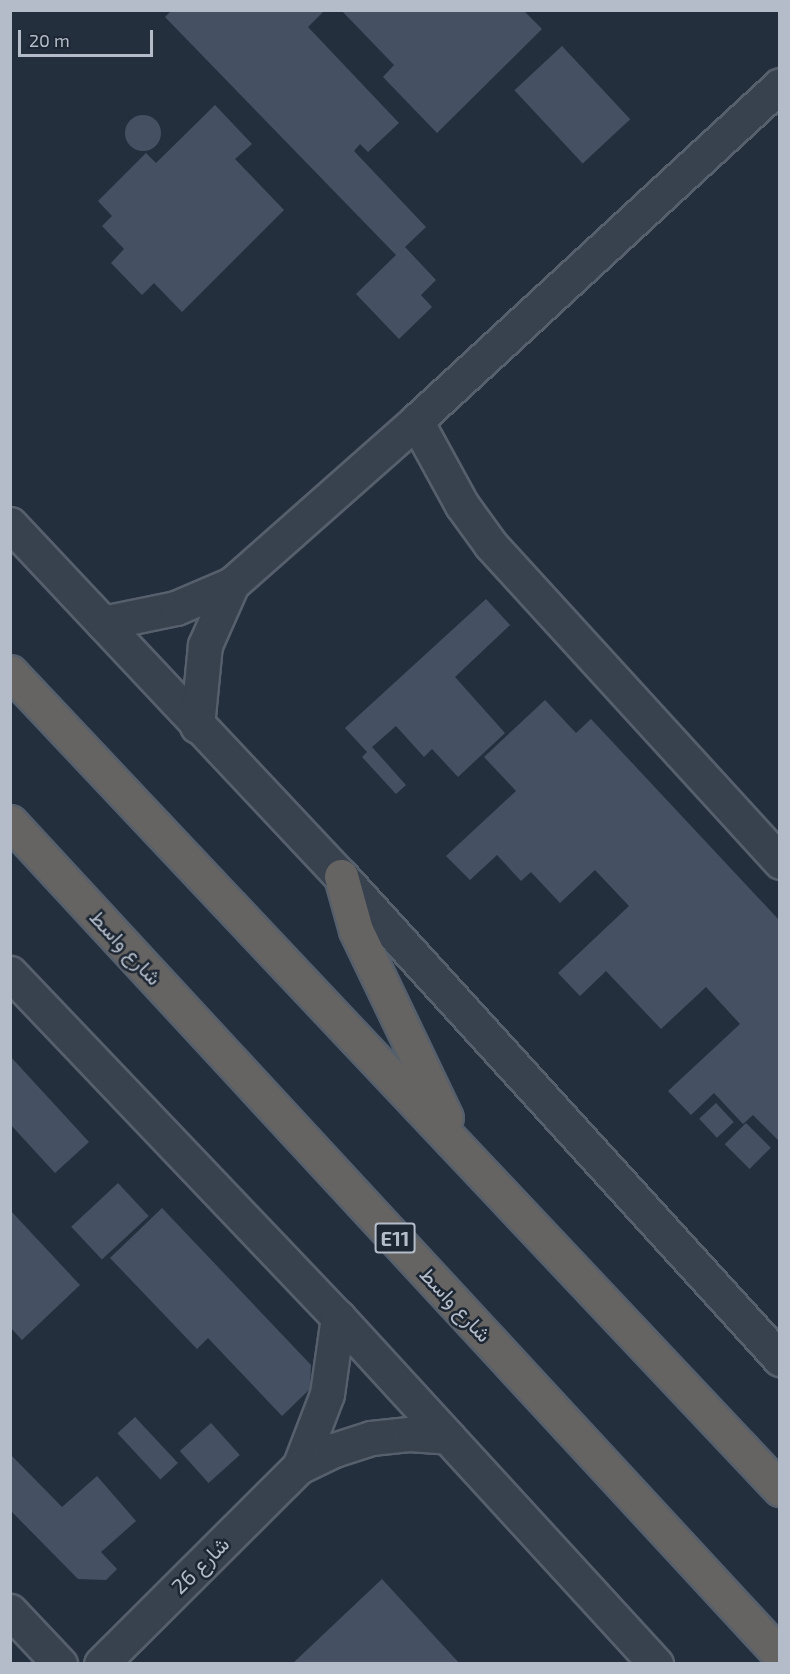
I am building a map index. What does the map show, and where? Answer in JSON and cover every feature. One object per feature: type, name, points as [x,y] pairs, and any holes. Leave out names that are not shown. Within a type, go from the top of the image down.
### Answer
[{"type":"highway","points":[[10,672],[458,1144],[780,1489]]},
{"type":"highway","name":"شارع واسط","points":[[10,822],[780,1655]]},
{"type":"highway","points":[[341,876],[356,930],[458,1144]]},
{"type":"street","points":[[103,623],[176,608],[232,584],[417,421],[780,85]]},
{"type":"street","points":[[417,421],[462,505],[490,545],[780,862]]},
{"type":"street","points":[[10,524],[197,726],[341,876],[780,1359]]},
{"type":"street","points":[[197,726],[205,645],[232,584]]},
{"type":"street","points":[[10,973],[338,1317],[656,1664]]},
{"type":"street","name":"شارع 26","points":[[299,1467],[327,1394],[338,1317]]},
{"type":"street","name":"شارع 26","points":[[101,1664],[299,1467],[334,1450],[371,1438],[409,1434],[448,1437]]},
{"type":"street","points":[[10,1611],[60,1664]]},
{"type":"building","points":[[172,10],[325,10],[308,27],[399,123],[368,152],[360,144],[354,151],[426,227],[405,247],[436,280],[421,295],[432,307],[399,339],[356,294],[396,255],[165,17]]},
{"type":"building","points":[[341,10],[523,10],[542,29],[437,133],[383,77],[394,65]]},
{"type":"building","points":[[562,46],[630,119],[583,163],[514,90]]},
{"type":"building","points":[[215,105],[252,144],[235,159],[284,210],[182,312],[154,283],[142,295],[111,263],[124,249],[102,226],[112,216],[98,201],[146,153],[156,163]]},
{"type":"building","points":[[143,115],[156,120],[161,133],[156,146],[143,151],[130,146],[125,133],[130,120]]},
{"type":"building","points":[[486,599],[510,625],[455,677],[505,733],[458,777],[432,749],[424,757],[396,726],[372,747],[406,785],[396,794],[362,757],[367,752],[345,728]]},
{"type":"building","points":[[545,700],[576,733],[591,719],[780,921],[778,1140],[753,1115],[743,1124],[714,1093],[691,1115],[668,1091],[740,1024],[706,987],[661,1029],[606,971],[580,996],[558,973],[629,906],[595,870],[560,903],[531,872],[521,881],[497,855],[470,880],[446,856],[516,791],[484,757]]},
{"type":"building","points":[[10,1056],[89,1142],[55,1173],[10,1124]]},
{"type":"building","points":[[716,1103],[734,1122],[717,1138],[699,1119]]},
{"type":"building","points":[[746,1123],[771,1148],[750,1169],[725,1144]]},
{"type":"building","points":[[118,1183],[149,1216],[102,1260],[71,1227]]},
{"type":"building","points":[[162,1208],[311,1365],[310,1389],[282,1416],[208,1338],[197,1349],[110,1258]]},
{"type":"building","points":[[10,1210],[80,1285],[22,1340],[10,1327]]},
{"type":"building","points":[[135,1417],[178,1463],[160,1479],[117,1433]]},
{"type":"building","points":[[211,1423],[240,1455],[209,1483],[180,1451]]},
{"type":"building","points":[[10,1454],[62,1507],[97,1476],[136,1521],[101,1552],[117,1569],[106,1580],[78,1579],[10,1510]]},
{"type":"building","points":[[382,1579],[460,1664],[292,1664]]}]
